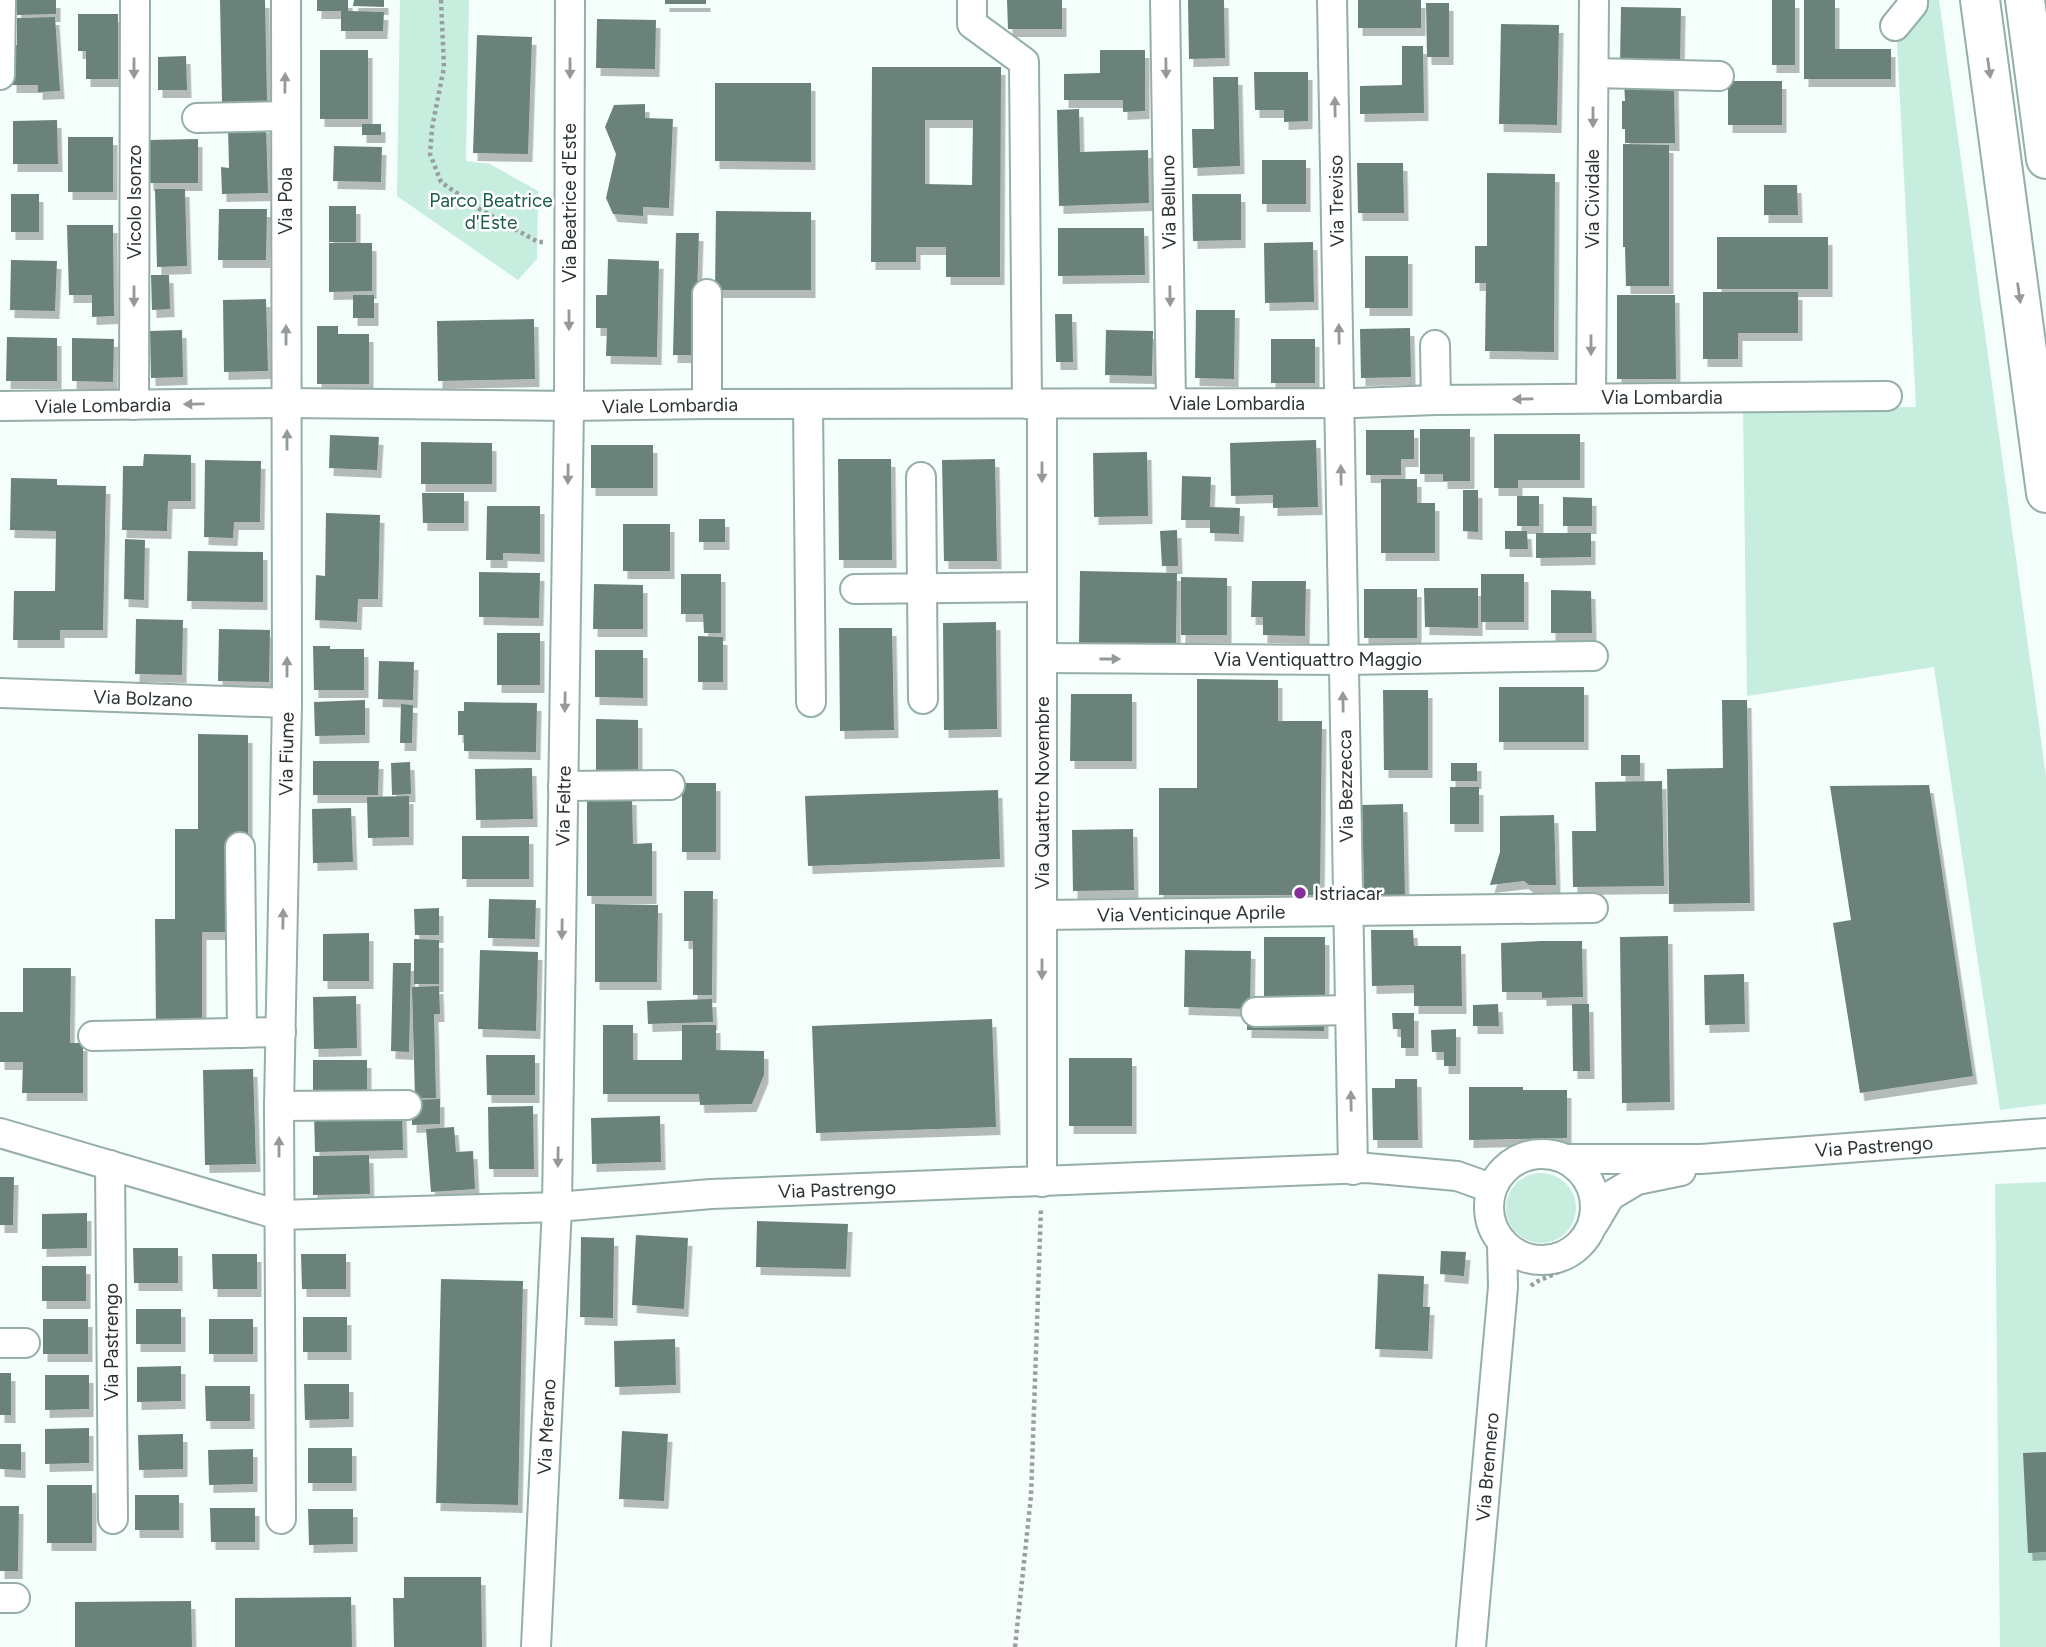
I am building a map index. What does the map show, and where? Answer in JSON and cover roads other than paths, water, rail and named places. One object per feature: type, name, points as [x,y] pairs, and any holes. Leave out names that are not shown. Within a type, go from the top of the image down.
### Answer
[{"type":"highway","points":[[1980,0],[2046,494]]},
{"type":"highway","points":[[2025,0],[2046,159]]},
{"type":"street","points":[[0,75],[1,0]]},
{"type":"street","name":"Vicolo Isonzo","points":[[134,405],[135,0]]},
{"type":"street","name":"Via Pola","points":[[286,0],[287,403]]},
{"type":"street","name":"Via Beatrice d'Este","points":[[569,406],[570,0]]},
{"type":"street","name":"Via Quattro Novembre","points":[[972,0],[972,24],[1024,62],[1042,587],[1042,1182]]},
{"type":"street","name":"Via Belluno","points":[[1166,0],[1171,403]]},
{"type":"street","name":"Via Treviso","points":[[1332,0],[1340,403]]},
{"type":"street","name":"Via Cividale","points":[[1591,398],[1594,0]]},
{"type":"street","points":[[1895,26],[1913,4],[1913,0]]},
{"type":"street","points":[[1594,73],[1719,76]]},
{"type":"street","points":[[197,118],[285,116]]},
{"type":"street","points":[[707,294],[707,404]]},
{"type":"street","points":[[1435,345],[1436,400]]},
{"type":"street","name":"Via Lombardia","points":[[1340,403],[1887,396]]},
{"type":"street","name":"Viale Lombardia","points":[[0,406],[287,403],[569,406],[1340,403]]},
{"type":"street","name":"Via Fiume","points":[[279,1215],[287,703],[287,403]]},
{"type":"street","name":"Via Bezzecca","points":[[1340,403],[1353,1170]]},
{"type":"street","points":[[807,404],[811,702]]},
{"type":"street","name":"Via Feltre","points":[[557,1207],[569,406]]},
{"type":"street","points":[[921,477],[923,699]]},
{"type":"street","points":[[855,589],[1042,587]]},
{"type":"street","name":"Via Ventiquattro Maggio","points":[[1042,658],[1343,660],[1593,656]]},
{"type":"street","name":"Via Bolzano","points":[[0,693],[287,703]]},
{"type":"street","points":[[564,786],[670,785]]},
{"type":"street","points":[[240,847],[242,1033]]},
{"type":"street","name":"Via Venticinque Aprile","points":[[1042,915],[1592,908]]},
{"type":"street","points":[[1256,1012],[1349,1010]]},
{"type":"street","points":[[93,1036],[281,1032]]},
{"type":"street","points":[[279,1106],[407,1105]]},
{"type":"street","name":"Via Pastrengo","points":[[0,1133],[279,1215],[557,1207],[711,1194],[1367,1168],[1457,1177],[1491,1188]]},
{"type":"street","name":"Via Pastrengo","points":[[1566,1159],[1701,1159],[2046,1133]]},
{"type":"street","points":[[1503,1293],[1569,1253],[1595,1233],[1594,1190],[1581,1170],[1566,1159],[1553,1154],[1534,1153],[1517,1159],[1502,1170],[1491,1188],[1488,1210],[1492,1228],[1502,1242],[1516,1254],[1538,1261],[1557,1258]]},
{"type":"street","name":"Via Pastrengo","points":[[1396,1170],[1517,1159]]},
{"type":"street","name":"Via Pastrengo","points":[[1595,1233],[1610,1196],[1637,1180],[1681,1171],[1701,1159]]},
{"type":"street","name":"Via Pastrengo","points":[[110,1165],[113,1519]]},
{"type":"street","name":"Via Merano","points":[[536,1647],[557,1207]]},
{"type":"street","points":[[279,1215],[281,1519]]},
{"type":"street","name":"Via Brennero","points":[[1471,1647],[1503,1293],[1502,1242]]},
{"type":"place","name":"Istriacar","points":[[1300,893]]},
{"type":"park label","name":"Parco Beatrice d'Este","points":[[491,211]]}]
